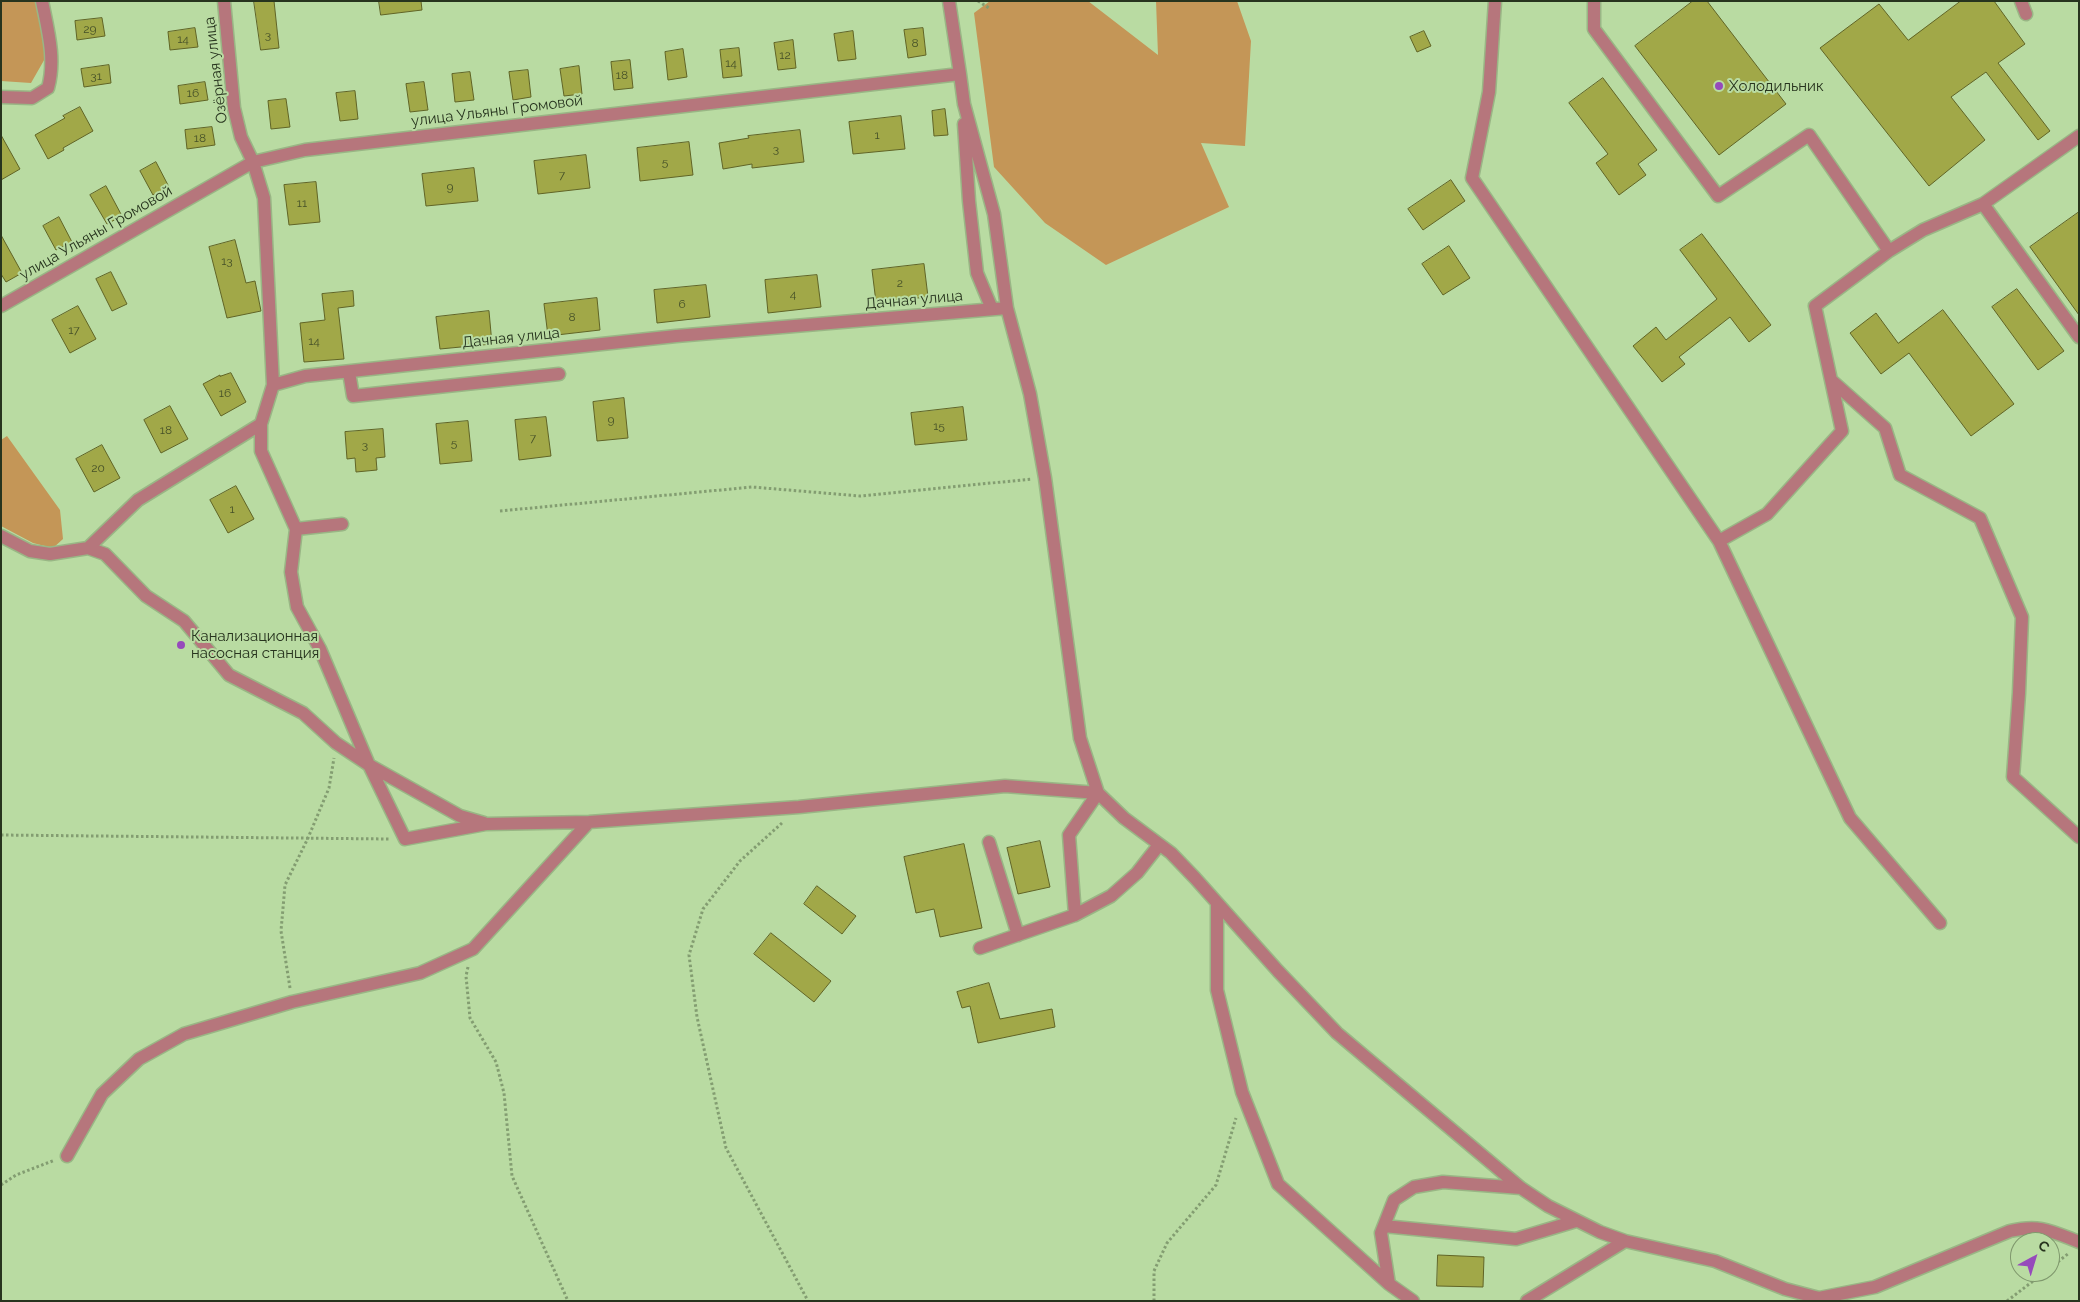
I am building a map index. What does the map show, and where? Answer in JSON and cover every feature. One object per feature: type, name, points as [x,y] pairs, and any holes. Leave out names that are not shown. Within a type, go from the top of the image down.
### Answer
[{"type":"street","points":[[1,97],[32,98],[48,88],[52,73],[52,51],[42,1]]},
{"type":"street","name":"Озёрная улица","points":[[224,1],[234,108],[241,137],[253,162],[264,198],[273,385]]},
{"type":"street","points":[[949,1],[964,104],[964,146],[977,273],[992,309]]},
{"type":"street","points":[[1495,1],[1489,92],[1472,178],[1719,541],[1850,818],[1940,923]]},
{"type":"street","points":[[1594,1],[1594,29],[1718,196],[1809,135],[1889,251]]},
{"type":"street","points":[[2021,1],[2026,14]]},
{"type":"street","name":"улица Ульяны Громовой","points":[[1,306],[253,162],[305,150],[960,74]]},
{"type":"street","points":[[964,104],[994,214],[1007,308],[1030,394],[1045,478],[1080,738],[1098,793],[1124,818],[1171,853],[1278,972],[1337,1033],[1522,1188],[1548,1206],[1576,1221],[1625,1241],[1716,1260],[1786,1289],[1819,1298],[1875,1287],[2010,1231],[2028,1227],[2043,1228],[2075,1247]]},
{"type":"street","points":[[1719,541],[1767,514],[1842,431],[1815,306],[1889,251],[1923,230],[1983,204],[2079,136]]},
{"type":"street","points":[[1983,204],[2079,337]]},
{"type":"street","name":"Дачная улица","points":[[273,385],[305,376],[676,336],[1007,308]]},
{"type":"street","points":[[349,372],[354,396],[559,374]]},
{"type":"street","points":[[1831,380],[1885,428],[1900,475],[1980,518],[2022,617],[2013,777],[2079,837]]},
{"type":"street","points":[[273,385],[260,424],[261,451],[296,529],[291,572],[297,607],[320,650],[369,765],[405,839],[486,824],[589,822],[799,807],[1005,786],[1098,793]]},
{"type":"street","points":[[88,548],[138,500],[260,424]]},
{"type":"street","points":[[296,529],[342,524]]},
{"type":"street","points":[[1,536],[30,551],[50,554],[88,548],[105,554],[146,596],[184,622],[229,675],[303,713],[336,743],[369,765],[460,816],[486,824]]},
{"type":"street","points":[[1075,915],[1069,835],[1098,793]]},
{"type":"street","points":[[66,1156],[102,1094],[139,1059],[184,1034],[292,1002],[420,973],[473,949],[589,822]]},
{"type":"street","points":[[989,842],[1018,935]]},
{"type":"street","points":[[980,948],[1075,915],[1111,896],[1137,874],[1159,845]]},
{"type":"street","points":[[1217,904],[1217,990],[1242,1092],[1278,1184],[1388,1284],[1413,1301]]},
{"type":"street","points":[[1388,1284],[1381,1233],[1394,1200],[1414,1187],[1443,1182],[1522,1188]]},
{"type":"street","points":[[1384,1226],[1516,1239],[1576,1221]]},
{"type":"street","points":[[1527,1301],[1625,1241]]},
{"type":"path","points":[[978,1],[989,8]]},
{"type":"path","points":[[500,512],[752,488],[860,496],[1045,478]]},
{"type":"path","points":[[292,1002],[281,931],[285,885],[308,838],[329,788],[336,743]]},
{"type":"path","points":[[799,807],[740,862],[702,909],[689,956],[697,1017],[726,1148],[808,1301]]},
{"type":"path","points":[[1,835],[106,838],[405,839]]},
{"type":"path","points":[[473,949],[466,976],[470,1018],[496,1062],[504,1093],[512,1176],[568,1301]]},
{"type":"path","points":[[1154,1301],[1154,1271],[1157,1264],[1167,1243],[1216,1186],[1236,1117]]},
{"type":"path","points":[[1,1185],[16,1175],[66,1156]]},
{"type":"path","points":[[2060,1260],[2075,1247]]},
{"type":"path","points":[[2007,1301],[2032,1282]]},
{"type":"shaded area","points":[[1,1],[37,1],[47,55],[31,83],[1,81]]},
{"type":"shaded area","points":[[990,1],[1088,1],[1158,55],[1156,1],[1237,1],[1251,41],[1245,146],[1201,143],[1229,207],[1106,265],[1045,223],[994,167],[974,13]]},
{"type":"shaded area","points":[[7,436],[60,510],[63,539],[53,548],[33,543],[1,526],[1,440]]},
{"type":"building","points":[[254,1],[274,1],[279,48],[261,50]]},
{"type":"building","points":[[379,1],[421,1],[422,10],[381,15]]},
{"type":"building","name":"Холодильник","points":[[1693,1],[1707,1],[1786,104],[1719,155],[1635,46]]},
{"type":"building","points":[[1961,1],[1994,1],[2025,44],[1998,63],[2050,131],[2038,140],[1986,72],[1951,97],[1985,140],[1929,186],[1820,48],[1879,4],[1908,40]]},
{"type":"building","points":[[102,18],[105,36],[77,40],[75,21]]},
{"type":"building","points":[[195,28],[198,47],[170,50],[168,32]]},
{"type":"building","points":[[923,28],[926,55],[908,58],[904,30]]},
{"type":"building","points":[[853,31],[856,59],[838,61],[834,34]]},
{"type":"building","points":[[1424,31],[1431,46],[1417,52],[1410,37]]},
{"type":"building","points":[[793,40],[796,68],[778,70],[774,43]]},
{"type":"building","points":[[739,48],[742,76],[723,78],[720,50]]},
{"type":"building","points":[[683,49],[687,77],[668,80],[665,52]]},
{"type":"building","points":[[630,60],[633,88],[614,90],[611,62]]},
{"type":"building","points":[[109,65],[111,83],[84,87],[81,69]]},
{"type":"building","points":[[579,66],[582,94],[564,96],[560,69]]},
{"type":"building","points":[[528,70],[531,97],[513,100],[509,72]]},
{"type":"building","points":[[470,72],[474,100],[455,102],[452,74]]},
{"type":"building","points":[[1603,78],[1657,150],[1638,164],[1646,175],[1619,195],[1596,163],[1608,154],[1569,103]]},
{"type":"building","points":[[205,82],[208,100],[180,104],[178,86]]},
{"type":"building","points":[[424,82],[428,110],[410,112],[406,84]]},
{"type":"building","points":[[355,91],[358,119],[340,121],[336,93]]},
{"type":"building","points":[[286,99],[290,127],[271,129],[268,101]]},
{"type":"building","points":[[80,107],[93,131],[48,159],[35,135]]},
{"type":"building","points":[[945,109],[948,135],[934,136],[932,111]]},
{"type":"building","points":[[901,116],[905,149],[853,154],[849,122]]},
{"type":"building","points":[[212,127],[215,145],[187,149],[185,130]]},
{"type":"building","points":[[800,130],[804,162],[752,168],[752,164],[723,169],[719,143],[749,138],[748,136]]},
{"type":"building","points":[[1,135],[20,169],[1,180]]},
{"type":"building","points":[[689,142],[693,175],[640,181],[637,148]]},
{"type":"building","points":[[586,155],[590,188],[538,194],[534,161]]},
{"type":"building","points":[[156,162],[169,187],[153,195],[140,171]]},
{"type":"building","points":[[474,168],[478,201],[426,206],[422,174]]},
{"type":"building","points":[[1451,180],[1465,201],[1423,230],[1408,209]]},
{"type":"building","points":[[316,182],[320,222],[289,225],[284,185]]},
{"type":"building","points":[[106,186],[122,216],[107,224],[90,195]]},
{"type":"building","points":[[2079,212],[2079,315],[2030,247]]},
{"type":"building","points":[[59,217],[72,242],[56,250],[43,226]]},
{"type":"building","points":[[1702,234],[1771,325],[1749,342],[1730,317],[1679,357],[1685,364],[1662,382],[1633,346],[1656,327],[1666,340],[1717,299],[1680,250]]},
{"type":"building","points":[[1,235],[22,273],[6,282],[1,274]]},
{"type":"building","points":[[235,240],[246,283],[255,281],[261,311],[227,318],[209,247]]},
{"type":"building","points":[[1449,246],[1470,278],[1443,295],[1422,264]]},
{"type":"building","points":[[924,264],[928,297],[876,302],[872,270]]},
{"type":"building","points":[[111,272],[127,304],[112,311],[96,279]]},
{"type":"building","points":[[817,275],[821,307],[768,313],[765,280]]},
{"type":"building","points":[[706,285],[710,317],[657,323],[654,290]]},
{"type":"building","points":[[2017,289],[2064,351],[2038,370],[1992,307]]},
{"type":"building","points":[[353,291],[354,306],[338,308],[344,359],[304,362],[300,323],[325,320],[322,294]]},
{"type":"building","points":[[597,298],[600,330],[548,336],[544,304]]},
{"type":"building","points":[[78,306],[96,339],[70,353],[52,320]]},
{"type":"building","points":[[1943,310],[2014,404],[1971,436],[1909,353],[1881,374],[1850,333],[1876,313],[1898,343]]},
{"type":"building","points":[[489,311],[492,344],[440,349],[436,317]]},
{"type":"building","points":[[231,373],[246,402],[221,416],[203,384],[220,375]]},
{"type":"building","points":[[624,398],[628,438],[597,441],[593,402]]},
{"type":"building","points":[[170,406],[188,439],[161,453],[144,420]]},
{"type":"building","points":[[963,407],[967,440],[915,445],[911,413]]},
{"type":"building","points":[[546,417],[551,456],[519,460],[515,420]]},
{"type":"building","points":[[468,421],[472,461],[440,464],[436,424]]},
{"type":"building","points":[[383,429],[385,457],[376,458],[377,470],[356,472],[355,458],[347,459],[345,432]]},
{"type":"building","points":[[102,445],[120,478],[94,492],[76,459]]},
{"type":"building","points":[[236,486],[254,519],[228,533],[210,500]]},
{"type":"building","points":[[1040,841],[1050,887],[1018,894],[1007,848]]},
{"type":"building","points":[[964,844],[982,928],[940,937],[934,909],[916,913],[904,857]]},
{"type":"building","points":[[817,886],[856,916],[842,934],[804,904]]},
{"type":"building","points":[[771,933],[831,981],[814,1002],[754,954]]},
{"type":"building","points":[[989,983],[1000,1019],[1052,1009],[1055,1027],[978,1043],[970,1006],[962,1008],[957,992]]},
{"type":"building","points":[[1438,1255],[1484,1257],[1483,1287],[1437,1286]]},
{"type":"place","name":"Холодильник","points":[[1719,86]]},
{"type":"place","name":"Канализационная насосная станция","points":[[181,645]]}]
